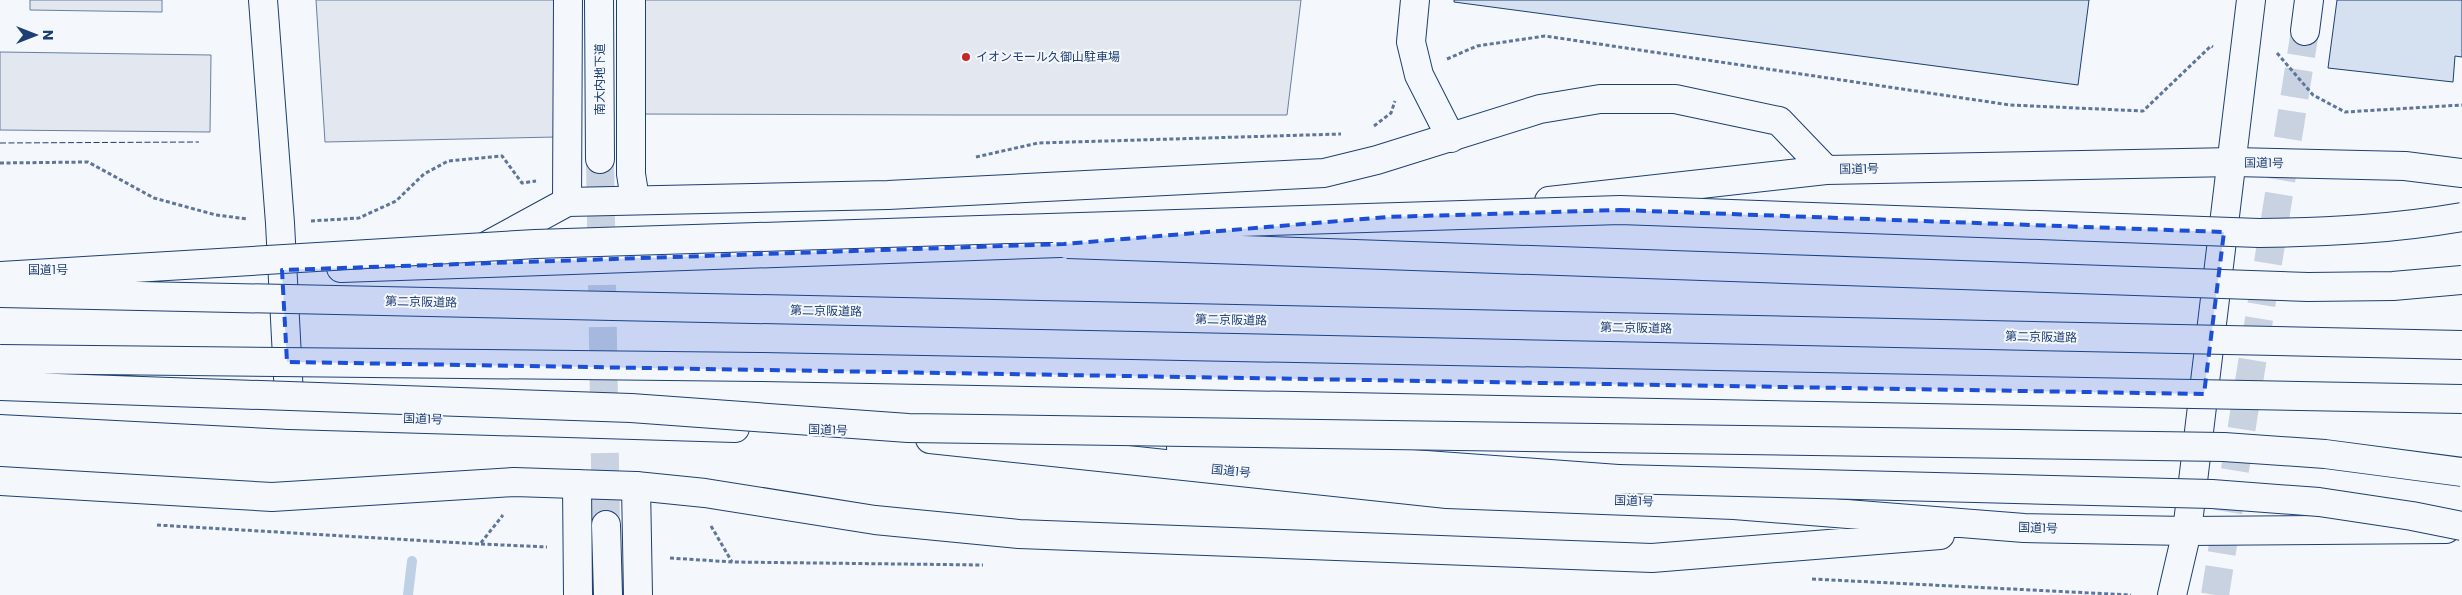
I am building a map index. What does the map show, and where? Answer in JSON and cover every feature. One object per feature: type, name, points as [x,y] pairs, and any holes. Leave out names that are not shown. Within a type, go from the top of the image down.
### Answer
[{"type":"main road","points":[[263,0],[280,223],[290,415]]},
{"type":"main road","points":[[568,0],[568,189]]},
{"type":"main road","name":"南大内地下道","points":[[599,0],[600,159]]},
{"type":"main road","points":[[631,0],[631,174],[635,200]]},
{"type":"main road","points":[[1415,0],[1411,42],[1419,75],[1451,138]]},
{"type":"main road","points":[[2172,595],[2187,531],[2233,162],[2251,0]]},
{"type":"main road","points":[[2305,31],[2309,0]]},
{"type":"main road","points":[[451,265],[568,189],[635,200],[888,195],[1324,172],[1451,138],[1540,109],[1600,99],[1675,99],[1779,121],[1826,170]]},
{"type":"main road","points":[[2405,166],[2462,161]]},
{"type":"main road","name":"国道1号","points":[[0,270],[282,270],[1064,244],[1476,210],[1826,170],[2233,162],[2405,166],[2462,173]]},
{"type":"main road","points":[[0,276],[535,244],[1620,210],[2259,234],[2347,232],[2418,225],[2462,217]]},
{"type":"main road","points":[[796,235],[2308,287],[2393,286],[2462,280]]},
{"type":"main road","name":"第二京阪道路","points":[[0,293],[2462,345]]},
{"type":"main road","points":[[0,359],[769,367],[2462,399]]},
{"type":"main road","points":[[0,386],[631,408],[1618,479],[2212,494],[2319,502],[2412,516],[2462,528]]},
{"type":"main road","name":"国道1号","points":[[0,400],[290,415],[865,432],[1447,494],[1734,505],[2024,528],[2187,531],[2462,528]]},
{"type":"main road","points":[[908,428],[2224,447],[2325,454],[2462,472]]},
{"type":"main road","points":[[0,481],[272,497],[514,482],[636,486],[705,493],[875,520],[1019,534],[1652,558],[2024,528]]},
{"type":"main road","points":[[577,484],[578,595]]},
{"type":"main road","points":[[636,486],[638,595]]},
{"type":"main road","points":[[606,526],[608,595]]},
{"type":"path","points":[[1371,128],[1390,113],[1400,88],[1443,60],[1477,46],[1545,36],[2010,105],[2143,111],[2211,46]]},
{"type":"path","points":[[2278,53],[2313,95],[2345,112],[2462,105]]},
{"type":"path","points":[[969,158],[1038,143],[1344,134]]},
{"type":"path","points":[[0,163],[88,162],[154,198],[216,215],[280,223],[359,218],[396,201],[424,174],[448,161],[502,156],[522,183],[568,189]]},
{"type":"path","points":[[480,544],[553,548]]},
{"type":"path","points":[[660,557],[732,562]]},
{"type":"highlighted area","points":[[1620,210],[2224,232],[2204,394],[287,362],[282,270],[1064,244],[1387,217]]},
{"type":"shaded area","points":[[30,0],[162,0],[162,12],[30,10]]},
{"type":"shaded area","points":[[316,0],[561,0],[556,137],[325,142]]},
{"type":"shaded area","name":"イオンモール久御山駐車場","points":[[638,0],[1301,0],[1287,115],[954,115],[638,114]]},
{"type":"shaded area","points":[[0,52],[211,55],[210,132],[0,130]]},
{"type":"building","points":[[1454,0],[2089,0],[2078,85],[1454,2]]},
{"type":"building","points":[[2337,0],[2462,0],[2462,57],[2455,56],[2453,82],[2328,68]]},
{"type":"waterway","points":[[408,595],[412,561]]},
{"type":"tunnel","points":[[2215,595],[2305,31]]},
{"type":"tunnel","points":[[600,159],[606,525]]},
{"type":"fence","points":[[0,143],[199,142]]},
{"type":"place","name":"イオンモール久御山駐車場","points":[[966,57]]}]
